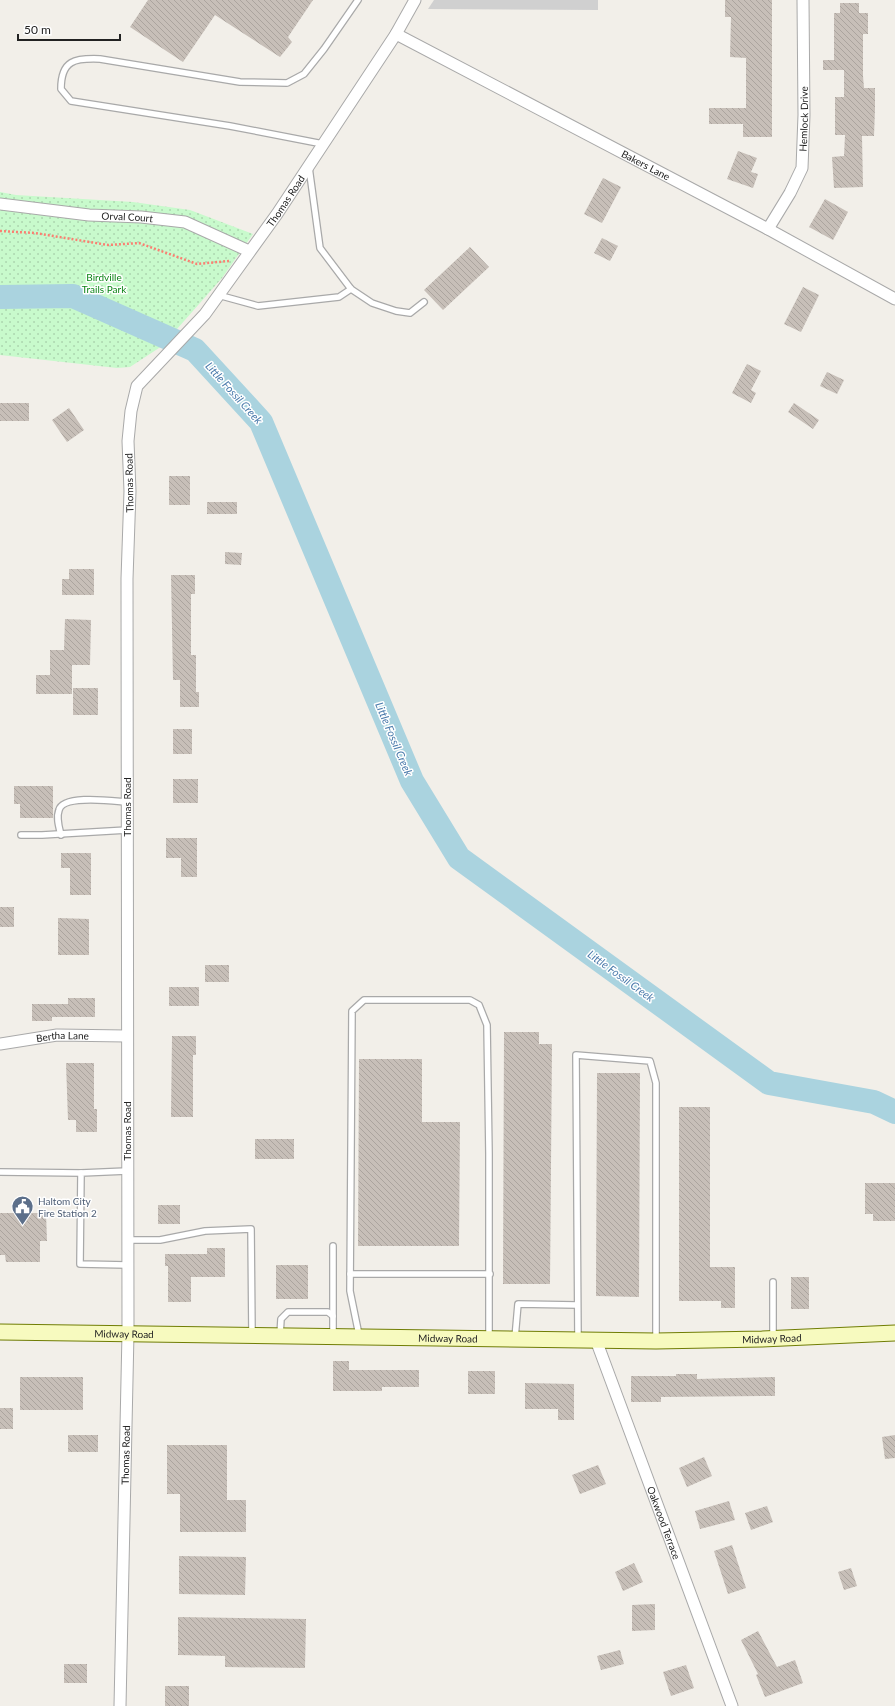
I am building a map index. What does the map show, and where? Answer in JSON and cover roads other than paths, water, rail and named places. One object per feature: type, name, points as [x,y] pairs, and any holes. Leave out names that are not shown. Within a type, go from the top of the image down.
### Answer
[{"type":"main road","name":"Midway Road","points":[[0,1332],[359,1335],[656,1341],[895,1333]]},
{"type":"street","name":"Thomas Road","points":[[120,1706],[128,1334],[126,1036],[127,579],[130,491],[128,441],[131,411],[137,386],[197,322],[218,295],[309,165],[396,34],[415,0]]},
{"type":"street","name":"Hemlock Drive","points":[[768,229],[790,193],[802,168],[804,114],[803,0]]},
{"type":"street","name":"Bakers Lane","points":[[396,34],[768,229],[895,299]]},
{"type":"street","name":"Orval Court","points":[[0,204],[89,215],[141,217],[185,222],[249,251]]},
{"type":"street","name":"Bertha Lane","points":[[0,1044],[57,1035],[126,1036]]},
{"type":"street","name":"Oakwood Terrace","points":[[596,1340],[732,1706]]},
{"type":"lane","points":[[323,144],[238,127],[71,101],[61,89],[61,77],[67,65],[80,58],[100,59],[240,82],[287,82],[304,74],[324,49],[358,0]]},
{"type":"lane","points":[[309,165],[320,248],[351,289],[372,303],[396,311],[410,312],[424,302]]},
{"type":"lane","points":[[218,295],[258,306],[339,296],[351,289]]},
{"type":"lane","points":[[60,834],[58,821],[59,809],[64,802],[74,800],[127,802]]},
{"type":"lane","points":[[21,834],[60,834],[127,830]]},
{"type":"lane","points":[[359,1335],[350,1291],[352,1011],[364,1000],[470,1000],[479,1005],[487,1026],[490,1274],[489,1338]]},
{"type":"lane","points":[[578,1339],[576,1055],[650,1061],[656,1082],[656,1341]]},
{"type":"lane","points":[[0,1172],[81,1173],[127,1171]]},
{"type":"lane","points":[[81,1173],[80,1264],[127,1265]]},
{"type":"lane","points":[[127,1240],[160,1240],[205,1231],[251,1229],[252,1335]]},
{"type":"lane","points":[[333,1246],[333,1335]]},
{"type":"lane","points":[[350,1274],[490,1274]]},
{"type":"lane","points":[[773,1282],[773,1338]]},
{"type":"lane","points":[[515,1338],[518,1304],[577,1305]]},
{"type":"lane","points":[[280,1335],[281,1319],[288,1312],[328,1312],[333,1316]]},
{"type":"waterway","name":"Little Fossil Creek","points":[[0,297],[73,296],[195,350],[261,422],[412,781],[459,858],[769,1083],[874,1102],[895,1112]]},
{"type":"place","name":"Haltom City Fire Station 2","points":[[23,1226]]},
{"type":"park label","name":"Birdville Trails Park","points":[[104,282]]}]
